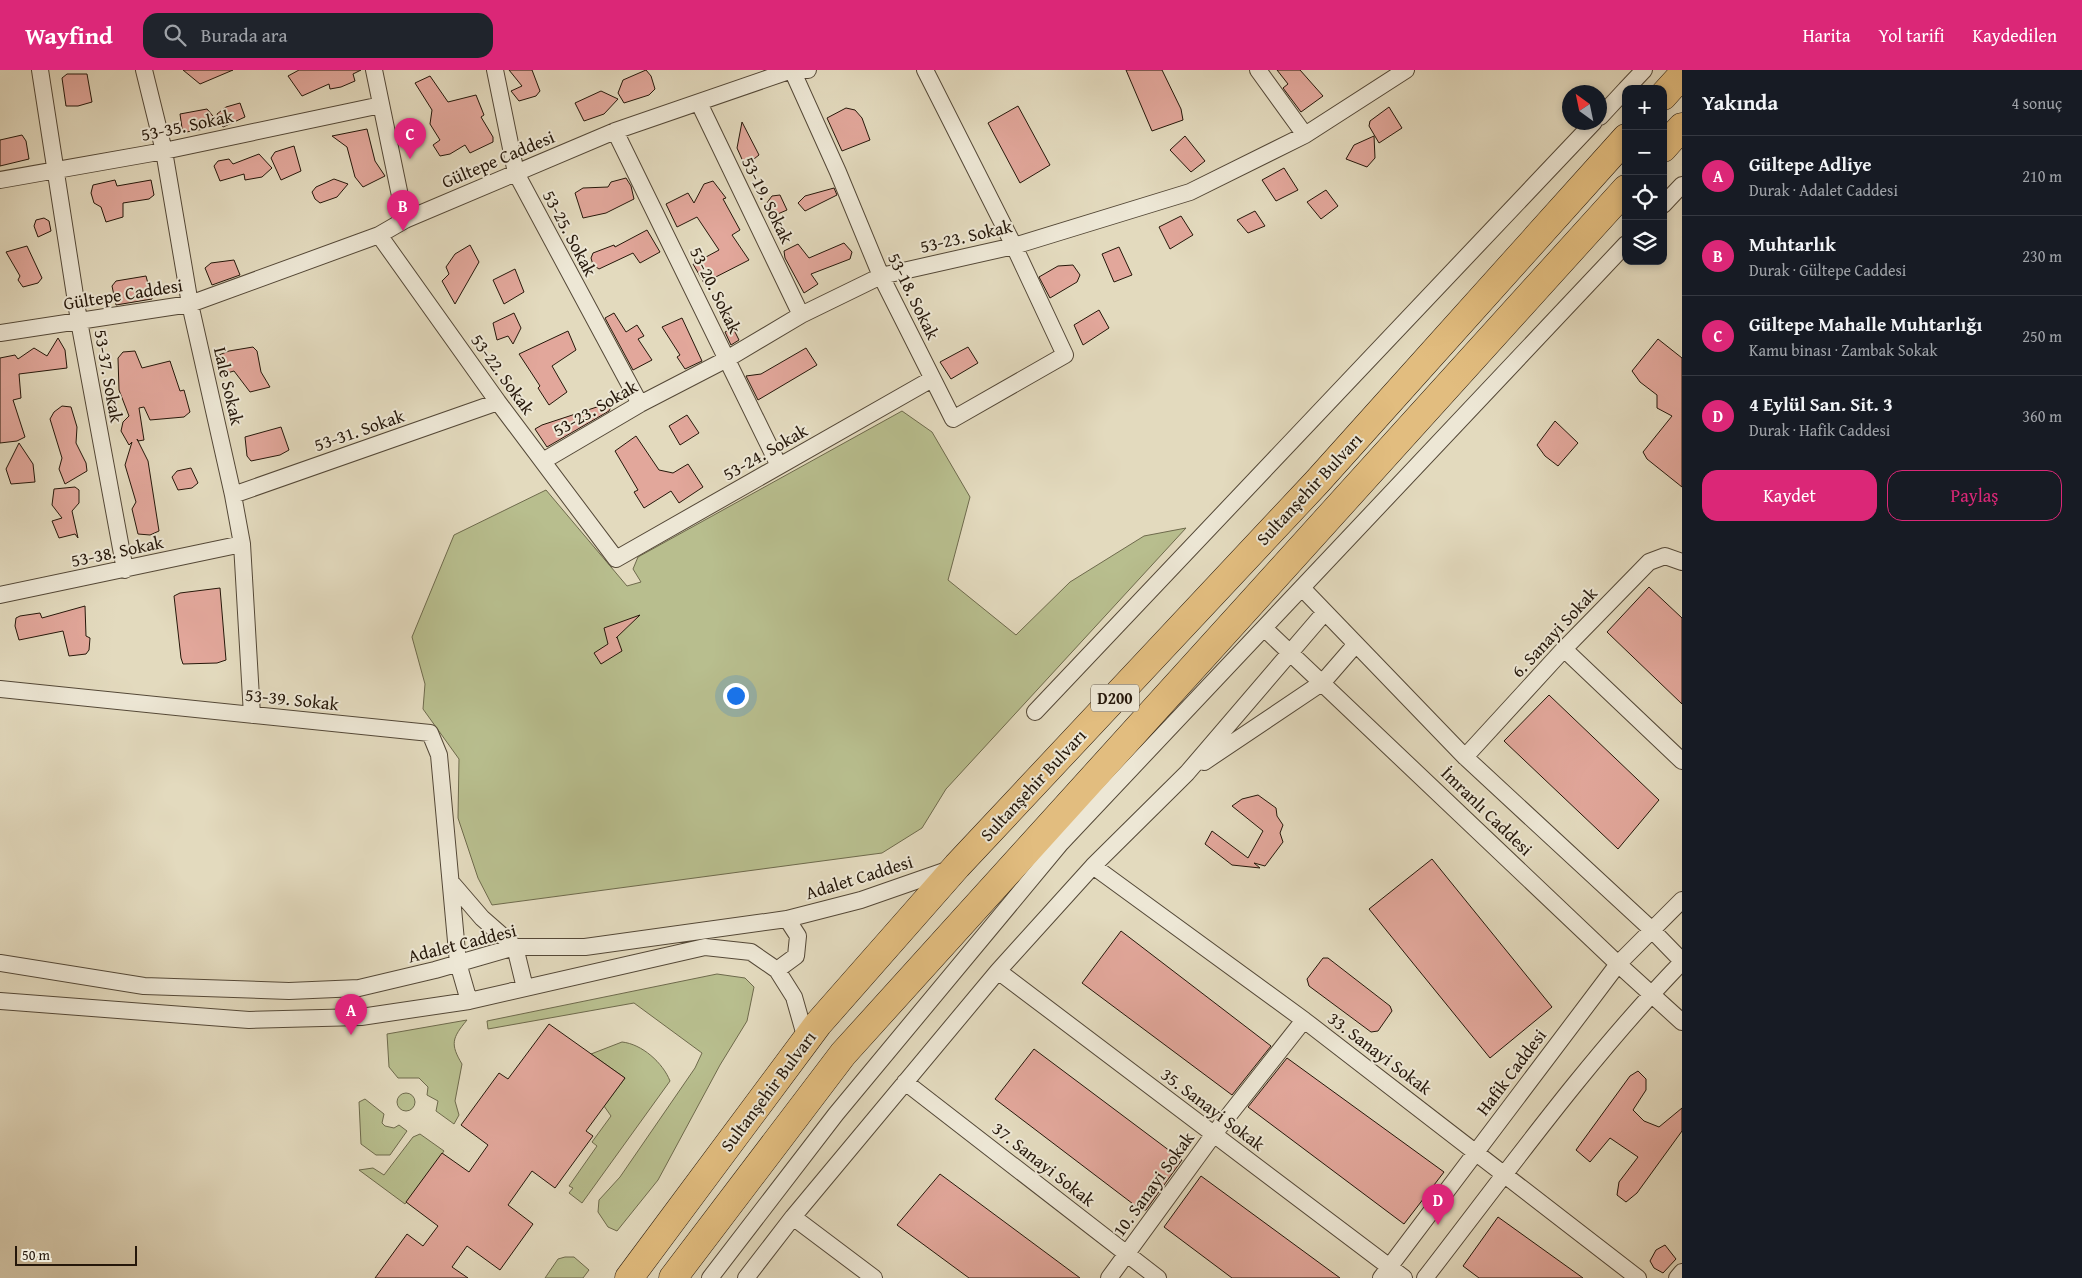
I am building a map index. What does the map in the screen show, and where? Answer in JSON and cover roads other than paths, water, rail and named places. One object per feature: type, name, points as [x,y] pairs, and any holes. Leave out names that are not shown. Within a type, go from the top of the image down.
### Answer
[{"type":"highway","points":[[1667,92],[1682,75]]},
{"type":"highway","points":[[1667,144],[1682,127]]},
{"type":"highway","name":"Sultanşehir Bulvarı","points":[[629,1278],[806,1039],[957,866],[1317,482],[1622,142]]},
{"type":"highway","name":"Sultanşehir Bulvarı","points":[[673,1278],[843,1054],[1622,193]]},
{"type":"street","name":"53-37. Sokak","points":[[40,70],[79,321],[125,570]]},
{"type":"street","name":"Lale Sokak","points":[[144,70],[164,152],[190,304],[233,495],[242,544],[252,715]]},
{"type":"street","points":[[374,70],[405,220]]},
{"type":"street","name":"53-25. Sokak","points":[[495,70],[516,173],[640,404]]},
{"type":"street","name":"Gültepe Caddesi","points":[[0,333],[190,304],[379,235],[405,220],[615,132],[792,70],[808,70]]},
{"type":"street","name":"53-18. Sokak","points":[[792,70],[882,276],[932,379],[954,419],[1065,355],[1014,246]]},
{"type":"street","points":[[925,70],[1014,246]]},
{"type":"street","points":[[1258,70],[1305,135]]},
{"type":"street","name":"53-23. Sokak","points":[[543,461],[640,404],[727,359],[801,315],[882,276],[1014,246],[1190,192],[1305,135],[1406,70]]},
{"type":"street","points":[[1630,85],[1644,70]]},
{"type":"street","points":[[1607,109],[1622,93]]},
{"type":"street","name":"53-19. Sokak","points":[[699,103],[801,315]]},
{"type":"street","name":"53-35. Sokak","points":[[0,180],[164,152],[381,105]]},
{"type":"street","points":[[1035,712],[1586,130]]},
{"type":"street","name":"53-20. Sokak","points":[[615,132],[780,466]]},
{"type":"street","points":[[1667,201],[1682,185]]},
{"type":"street","name":"53-22. Sokak","points":[[379,235],[498,402],[616,559]]},
{"type":"street","points":[[710,1278],[836,1114],[1061,843],[1265,629],[1622,248]]},
{"type":"street","name":"53-24. Sokak","points":[[616,559],[932,379]]},
{"type":"street","name":"53-31. Sokak","points":[[233,495],[498,402]]},
{"type":"street","name":"53-38. Sokak","points":[[0,596],[242,544]]},
{"type":"street","name":"6. Sanayi Sokak","points":[[1465,758],[1564,649],[1649,562],[1665,556],[1682,562]]},
{"type":"street","name":"İmranlı Caddesi","points":[[1302,588],[1465,758],[1651,929],[1682,962]]},
{"type":"street","points":[[746,1278],[793,1217],[998,971],[1093,866],[1187,773],[1289,651],[1325,612]]},
{"type":"street","name":"İmranlı Caddesi","points":[[1265,629],[1618,964],[1682,1022]]},
{"type":"street","points":[[1187,773],[1323,682],[1356,644]]},
{"type":"street","points":[[1564,649],[1682,761]]},
{"type":"street","name":"53-39. Sokak","points":[[0,689],[430,733],[439,755],[458,963],[469,1001]]},
{"type":"street","name":"Adalet Caddesi","points":[[0,963],[144,986],[289,991],[358,988],[515,947],[585,948],[787,919],[861,900],[957,866]]},
{"type":"street","name":"33. Sanayi Sokak","points":[[1093,866],[1304,1020],[1638,1278]]},
{"type":"street","points":[[450,882],[482,918],[515,947],[525,988]]},
{"type":"street","name":"Hafik Caddesi","points":[[1385,1272],[1618,964],[1682,900]]},
{"type":"street","points":[[777,970],[796,956],[798,936],[787,919]]},
{"type":"street","points":[[0,1000],[249,1020],[361,1017],[469,1001],[705,947],[751,952],[777,970],[794,997],[806,1039]]},
{"type":"street","points":[[1425,1278],[1505,1174],[1651,994],[1682,962]]},
{"type":"street","name":"35. Sanayi Sokak","points":[[998,971],[1214,1134],[1385,1272],[1404,1278]]},
{"type":"street","name":"10. Sanayi Sokak","points":[[1109,1278],[1214,1134],[1304,1020]]},
{"type":"street","name":"37. Sanayi Sokak","points":[[905,1082],[1158,1278]]},
{"type":"street","points":[[793,1217],[874,1278]]},
{"type":"street","points":[[1677,1278],[1682,1272]]},
{"type":"place","name":"Gültepe Mahalle Muhtarlığı","points":[[410,159]]},
{"type":"place","name":"Muhtarlık","points":[[403,231]]},
{"type":"place","name":"Gültepe Adliye","points":[[351,1035]]},
{"type":"place","name":"4 Eylül San. Sit. 3","points":[[1438,1225]]}]
